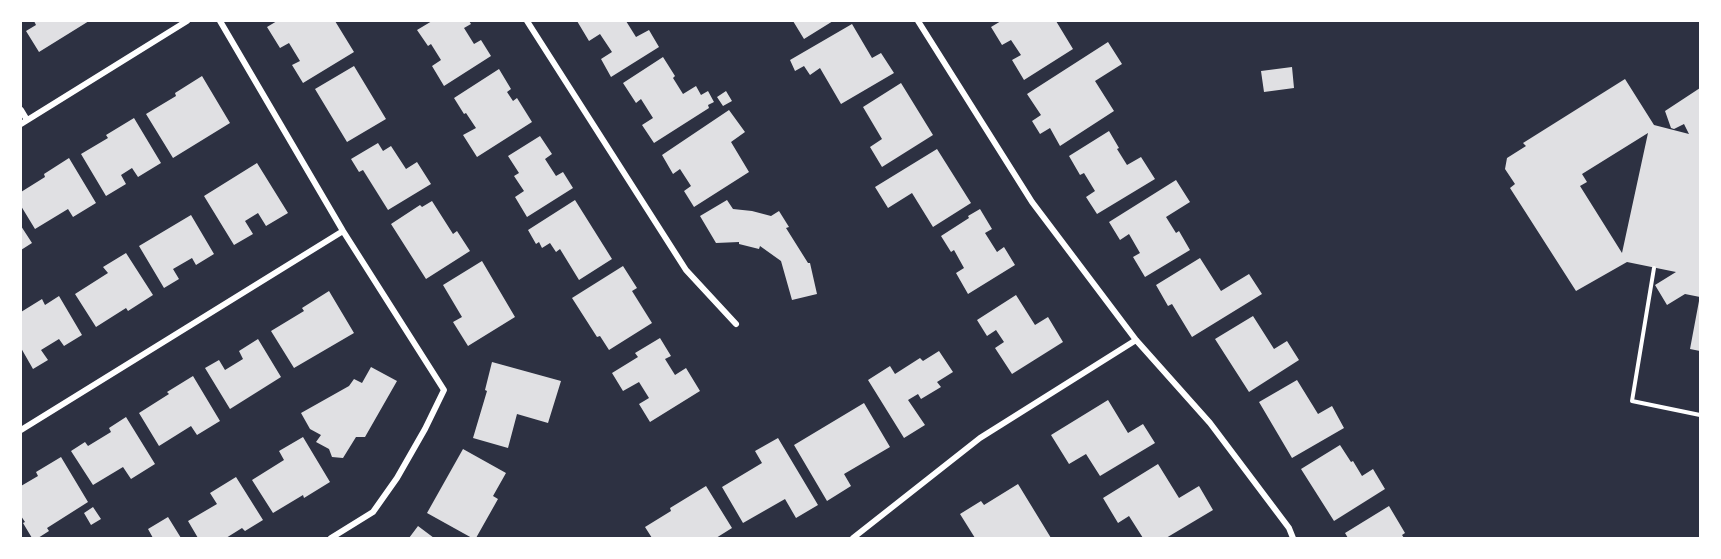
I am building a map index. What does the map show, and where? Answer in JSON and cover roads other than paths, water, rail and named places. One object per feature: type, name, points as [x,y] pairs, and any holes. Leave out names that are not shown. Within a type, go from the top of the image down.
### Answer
[{"type":"street","points":[[21,110],[24,122],[187,21]]},
{"type":"street","points":[[220,21],[343,231],[444,390],[397,478],[373,512],[331,538]]},
{"type":"street","points":[[526,21],[686,270],[736,324]]},
{"type":"street","points":[[918,21],[1032,202],[1136,340],[1210,423],[1289,528],[1293,538]]},
{"type":"street","points":[[21,430],[343,231]]},
{"type":"street","points":[[853,538],[980,438],[1136,340]]}]
